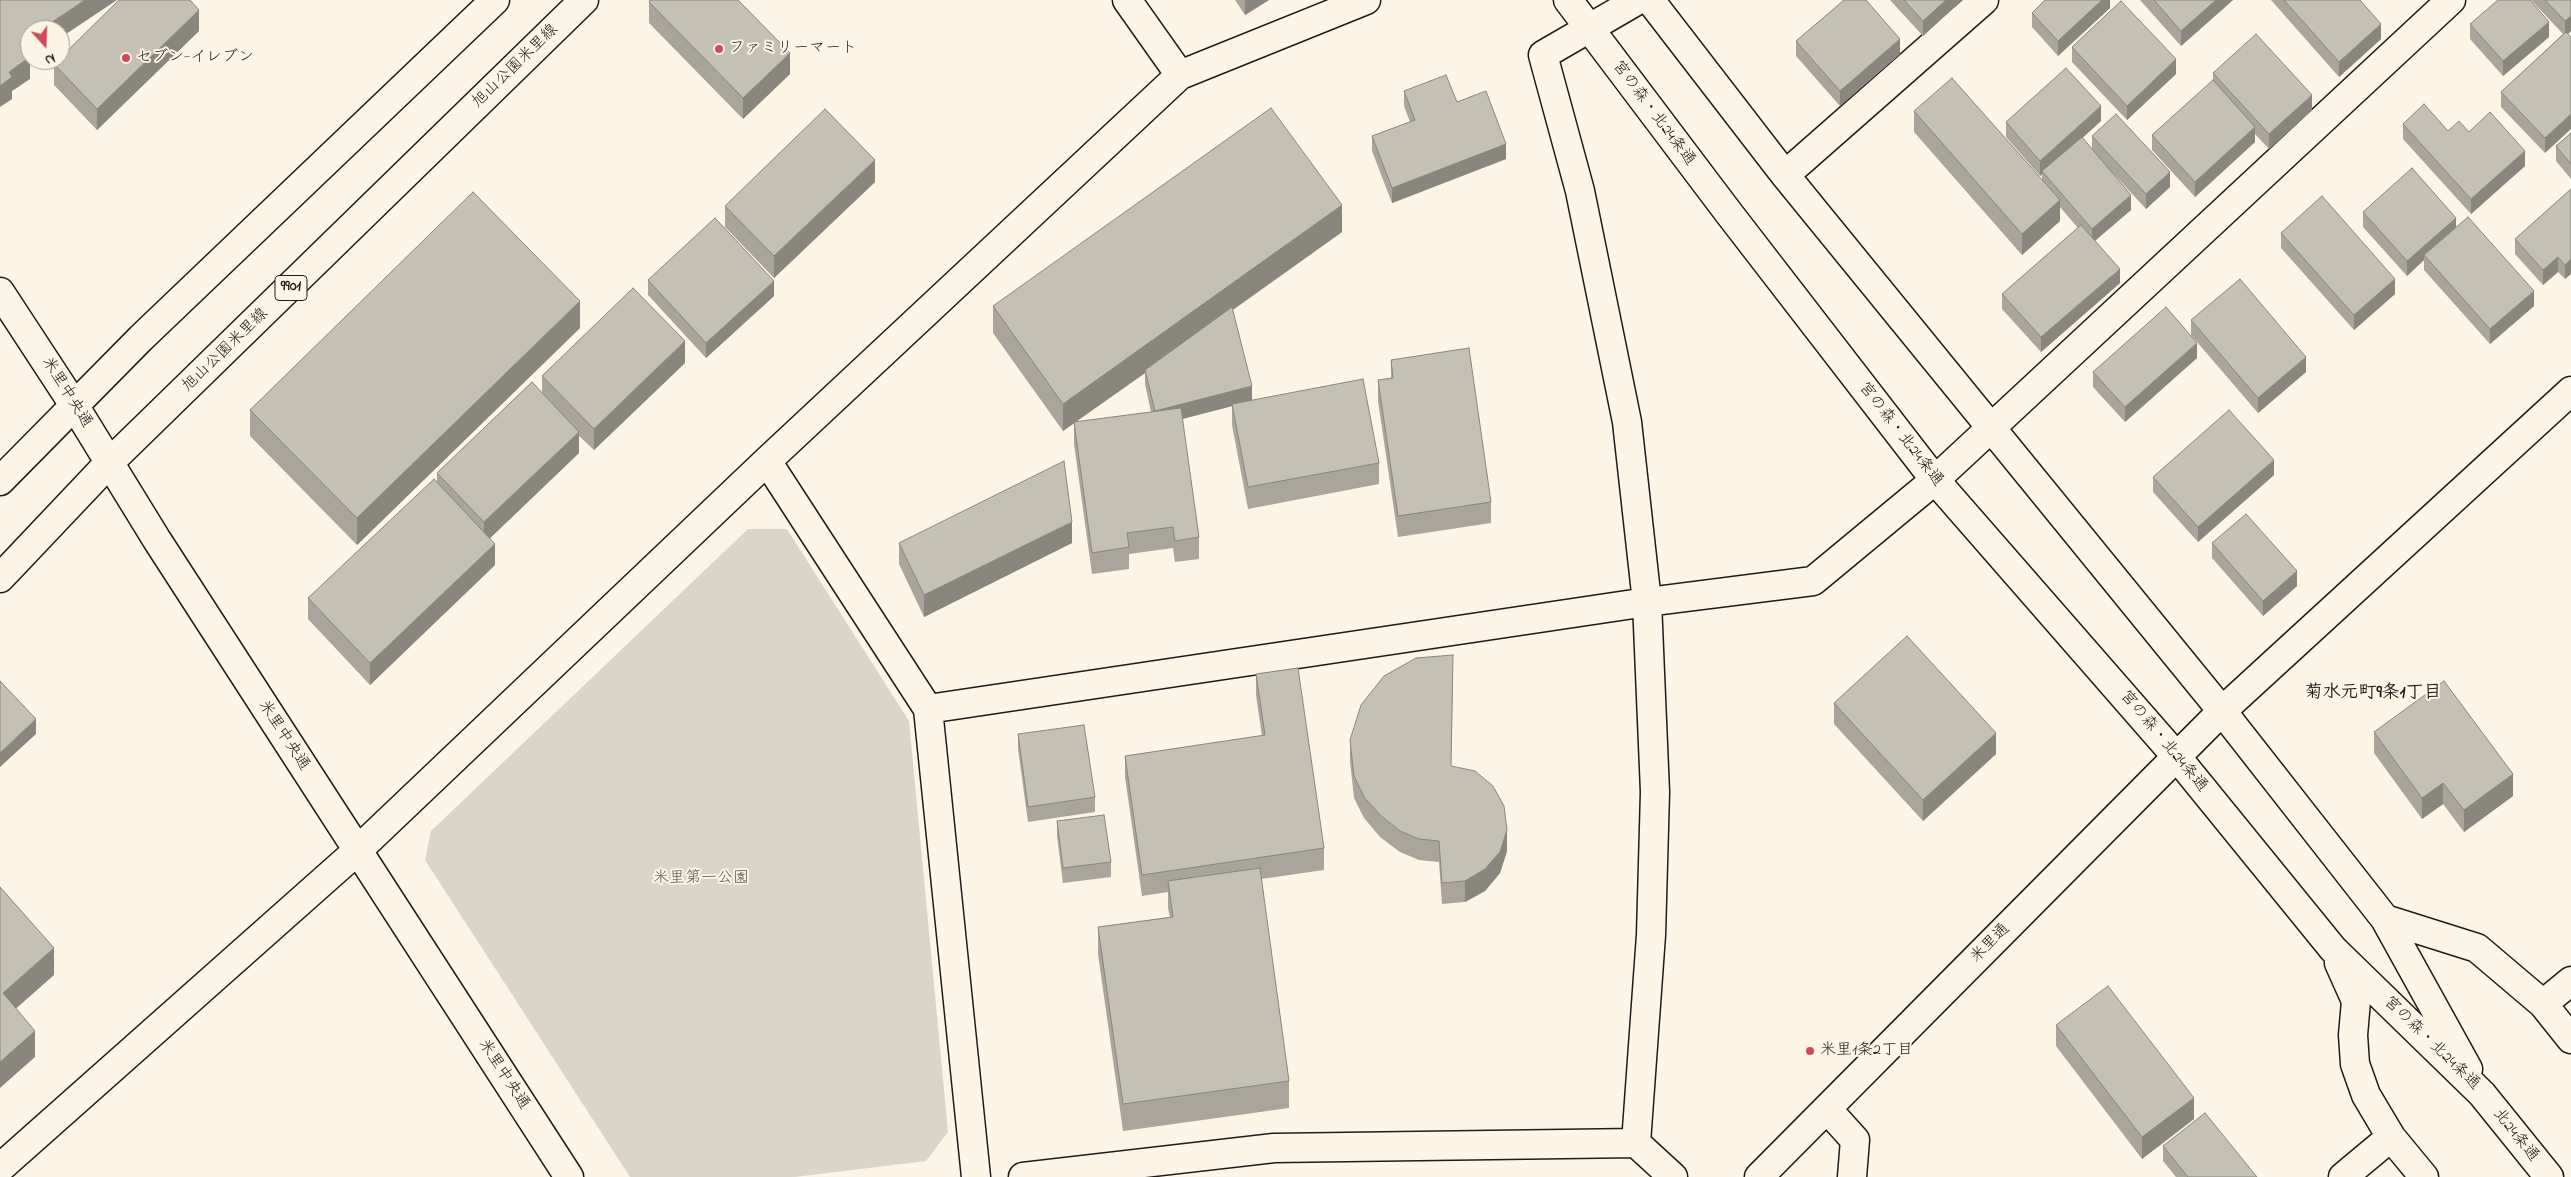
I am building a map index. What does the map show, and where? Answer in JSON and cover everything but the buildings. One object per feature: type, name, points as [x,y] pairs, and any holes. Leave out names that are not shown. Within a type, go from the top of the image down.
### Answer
[{"type":"street","points":[[0,481],[74,405],[495,0]]},
{"type":"street","name":"旭山公園米里線","points":[[0,578],[109,463],[584,0]]},
{"type":"street","points":[[1127,0],[1180,75]]},
{"type":"street","points":[[0,1168],[357,851],[767,461],[1180,75],[1366,0]]},
{"type":"street","name":"宮の森・北24条通","points":[[1568,0],[1935,480],[2176,756],[2333,949],[2482,1094]]},
{"type":"street","points":[[1636,1143],[1651,935],[1655,792],[1647,602],[1627,422],[1580,191],[1543,55],[1638,0]]},
{"type":"street","name":"宮の森・北24条通","points":[[1650,0],[1785,175],[2222,711],[2385,919],[2482,1094]]},
{"type":"street","points":[[1785,175],[1984,0]]},
{"type":"street","points":[[928,709],[1647,602],[1813,581],[1935,480],[2451,0]]},
{"type":"street","name":"米里中央通","points":[[0,292],[74,405],[109,463],[357,851],[569,1177]]},
{"type":"street","name":"米里通","points":[[1759,1177],[2222,711],[2571,392]]},
{"type":"street","points":[[767,461],[928,709],[976,1177]]},
{"type":"street","points":[[2385,919],[2477,948],[2543,1004],[2571,1039]]},
{"type":"street","points":[[2333,949],[2356,1001],[2353,1035],[2355,1064],[2366,1095],[2391,1136],[2424,1177]]},
{"type":"street","points":[[2543,1004],[2571,981]]},
{"type":"street","name":"北24条通","points":[[2482,1094],[2549,1177]]},
{"type":"street","points":[[1827,1109],[1855,1140],[1852,1177]]},
{"type":"street","points":[[2343,1177],[2391,1136]]},
{"type":"street","points":[[1023,1177],[1274,1148],[1636,1143],[1673,1177]]},
{"type":"green space","name":"米里第一公園","points":[[748,529],[787,529],[909,721],[948,1132],[926,1161],[795,1177],[630,1177],[425,860],[431,831]]},
{"type":"place","name":"ファミリーマート","points":[[719,49]]},
{"type":"place","name":"セブン-イレブン","points":[[126,58]]},
{"type":"place","name":"米里1条2丁目","points":[[1810,1051]]},
{"type":"district","name":"菊水元町9条1丁目","points":[[2373,694]]}]
